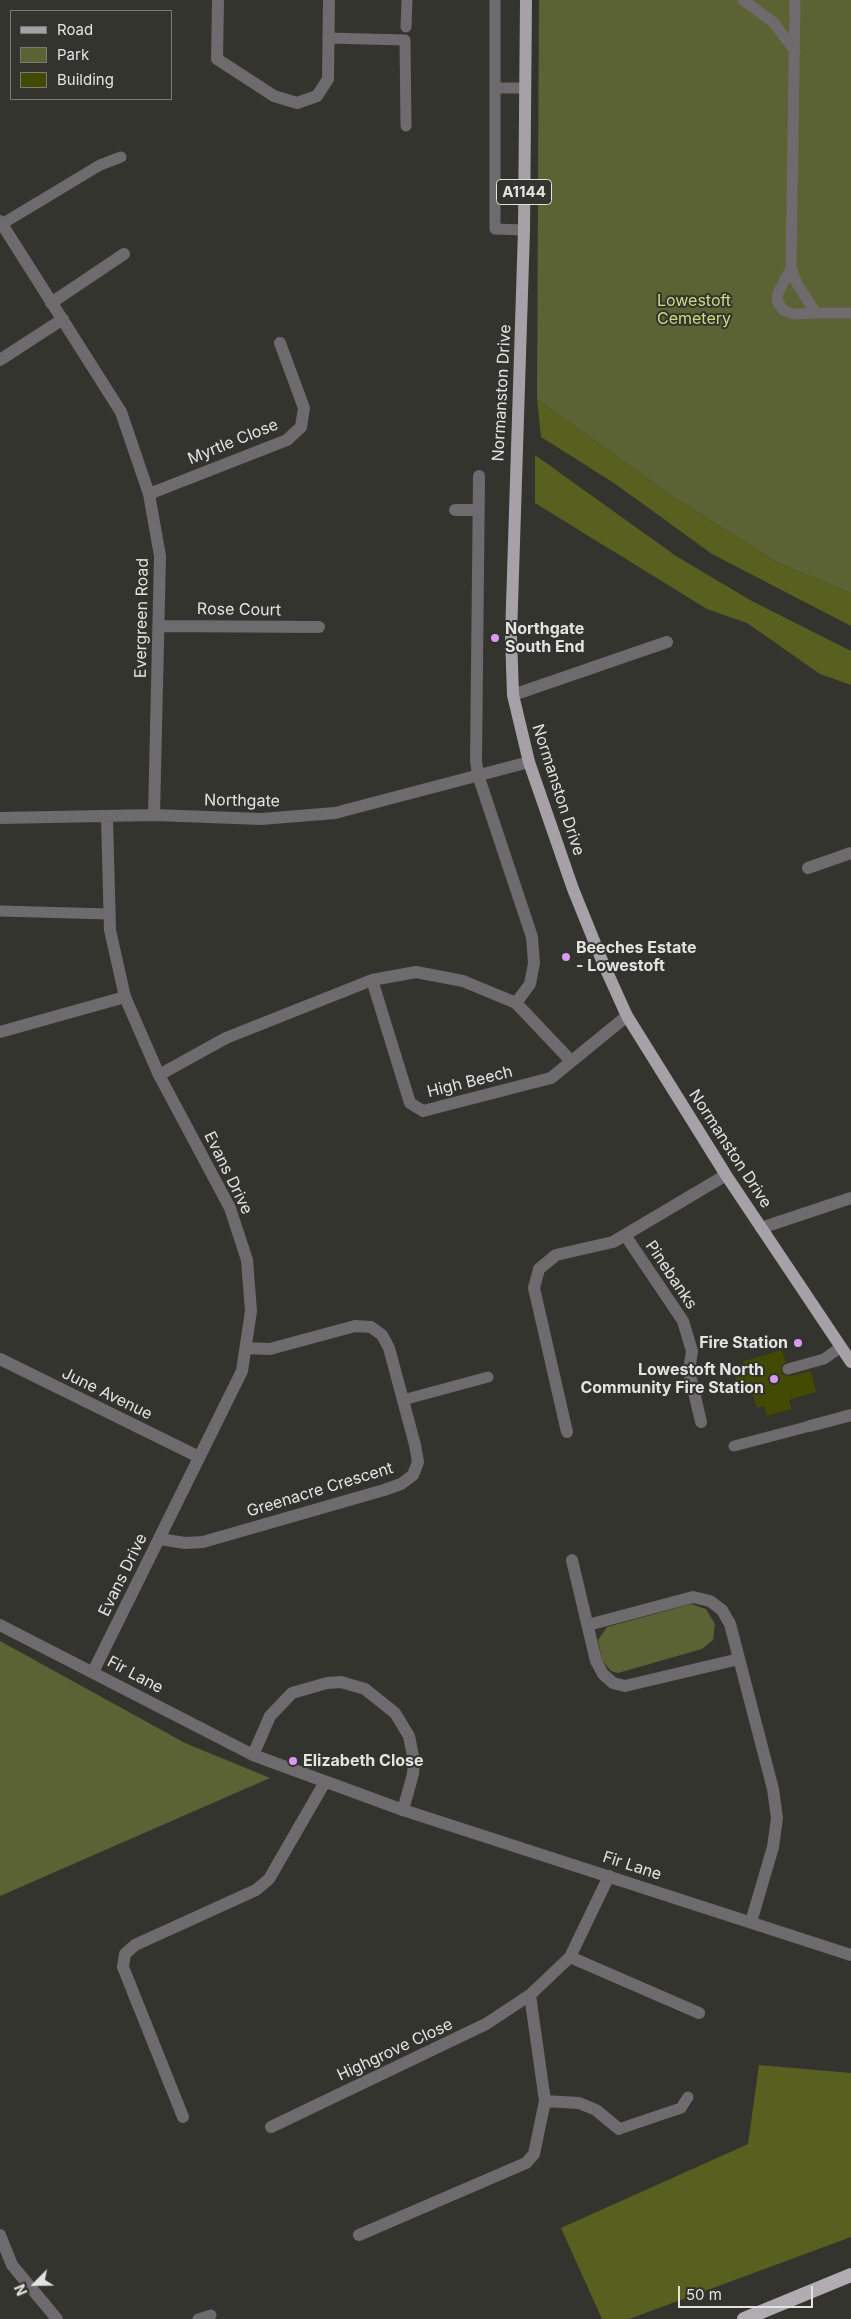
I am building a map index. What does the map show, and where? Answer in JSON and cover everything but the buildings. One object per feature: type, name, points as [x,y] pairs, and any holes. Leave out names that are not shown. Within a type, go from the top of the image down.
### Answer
[{"type":"highway","points":[[744,2319],[851,2275]]},
{"type":"main road","name":"Normanston Drive","points":[[526,0],[521,384],[515,460],[511,636],[513,695],[529,762],[573,889],[602,962],[627,1016],[726,1175],[851,1362]]},
{"type":"street","points":[[218,0],[218,58],[274,96],[297,103],[316,96],[324,88],[328,79],[329,0]]},
{"type":"street","name":"Evergreen Road","points":[[1,223],[121,412],[148,494],[160,556],[154,815]]},
{"type":"street","points":[[51,303],[124,254]]},
{"type":"street","points":[[0,360],[63,318]]},
{"type":"street","name":"Myrtle Close","points":[[148,494],[287,440],[301,427],[304,408],[280,343]]},
{"type":"street","points":[[479,476],[476,761],[478,775],[532,937],[534,963],[530,984],[516,1003]]},
{"type":"street","points":[[455,510],[478,510]]},
{"type":"street","name":"Rose Court","points":[[159,626],[319,627]]},
{"type":"street","points":[[513,695],[667,642]]},
{"type":"street","name":"Northgate","points":[[0,818],[107,818],[154,815],[261,819],[335,813],[529,762]]},
{"type":"street","name":"Evans Drive","points":[[94,1672],[242,1371],[251,1311],[250,1284],[239,1232],[230,1208],[159,1075],[124,996],[110,930],[107,818]]},
{"type":"street","points":[[808,868],[851,853]]},
{"type":"street","points":[[159,1075],[226,1038],[372,980],[416,972],[463,981],[516,1003],[571,1061]]},
{"type":"street","name":"High Beech","points":[[372,980],[410,1102],[423,1111],[551,1078],[627,1016]]},
{"type":"street","points":[[0,1032],[124,996]]},
{"type":"street","name":"Pinebanks","points":[[568,1432],[534,1288],[535,1278],[546,1261],[556,1256],[613,1242],[726,1175]]},
{"type":"street","points":[[761,1228],[851,1198]]},
{"type":"street","name":"Pinebanks","points":[[625,1235],[683,1321],[692,1351],[689,1371],[701,1422]]},
{"type":"street","name":"Greenacre Crescent","points":[[159,1539],[185,1543],[202,1542],[401,1484],[413,1475],[418,1462],[389,1348],[382,1335],[371,1327],[355,1326],[270,1349],[246,1348]]},
{"type":"street","name":"June Avenue","points":[[0,1359],[199,1457]]},
{"type":"street","points":[[810,1426],[851,1415]]},
{"type":"street","points":[[572,1560],[596,1661],[603,1674],[613,1683],[625,1686],[739,1659]]},
{"type":"street","points":[[588,1625],[693,1597],[710,1601],[722,1610],[730,1624],[773,1789],[776,1818],[773,1847],[751,1922]]},
{"type":"street","name":"Fir Lane","points":[[0,1625],[253,1755],[403,1810],[851,1955]]},
{"type":"street","points":[[253,1755],[270,1716],[292,1694],[314,1685],[341,1682],[365,1689],[395,1713],[409,1736],[414,1761],[413,1774],[403,1810]]},
{"type":"street","points":[[183,2117],[124,1967],[125,1954],[135,1945],[256,1890],[270,1879],[324,1782]]},
{"type":"street","name":"Highgrove Close","points":[[271,2127],[486,2024],[530,1995],[570,1957],[609,1876]]},
{"type":"street","points":[[570,1957],[699,2013]]},
{"type":"street","points":[[358,2235],[526,2163],[534,2154],[538,2145],[546,2101],[530,1995]]},
{"type":"street","points":[[546,2101],[579,2103],[596,2110],[619,2129]]},
{"type":"street","points":[[0,2235],[12,2265],[56,2319]]},
{"type":"lane","points":[[406,27],[407,0]]},
{"type":"lane","points":[[495,0],[495,229],[524,230]]},
{"type":"lane","points":[[743,0],[773,22],[795,51]]},
{"type":"lane","points":[[795,0],[791,268],[800,290],[816,313]]},
{"type":"lane","points":[[328,38],[405,40],[406,126]]},
{"type":"lane","points":[[495,88],[524,88]]},
{"type":"lane","points":[[1,223],[100,165],[121,156]]},
{"type":"lane","points":[[791,268],[776,301],[783,310],[792,314],[851,313]]},
{"type":"lane","points":[[0,911],[109,914]]},
{"type":"lane","points":[[788,1369],[824,1359],[841,1347]]},
{"type":"lane","points":[[403,1400],[488,1377]]},
{"type":"lane","points":[[734,1446],[810,1426]]},
{"type":"lane","points":[[619,2129],[681,2108],[688,2097]]},
{"type":"lane","points":[[198,2319],[211,2315]]},
{"type":"green space","name":"Lowestoft Cemetery","points":[[539,0],[851,0],[851,593],[778,563],[673,497],[537,399]]},
{"type":"green space","points":[[537,399],[673,497],[778,563],[851,593],[851,626],[712,554],[614,483],[541,437]]},
{"type":"green space","points":[[535,455],[676,556],[750,600],[851,651],[851,685],[820,674],[747,623],[707,609],[535,503]]},
{"type":"green space","points":[[691,1604],[706,1609],[715,1624],[713,1640],[702,1649],[618,1673],[611,1671],[602,1660],[598,1640],[607,1627]]},
{"type":"green space","points":[[0,1641],[185,1743],[270,1778],[0,1896]]},
{"type":"green space","points":[[759,2065],[851,2073],[851,2237],[629,2319],[602,2319],[561,2228],[748,2144]]},
{"type":"place","name":"Northgate South End","points":[[495,638]]},
{"type":"place","name":"Beeches Estate - Lowestoft","points":[[566,957]]},
{"type":"place","name":"Fire Station","points":[[798,1343]]},
{"type":"place","name":"Lowestoft North Community Fire Station","points":[[774,1379]]},
{"type":"place","name":"Elizabeth Close","points":[[293,1761]]}]
